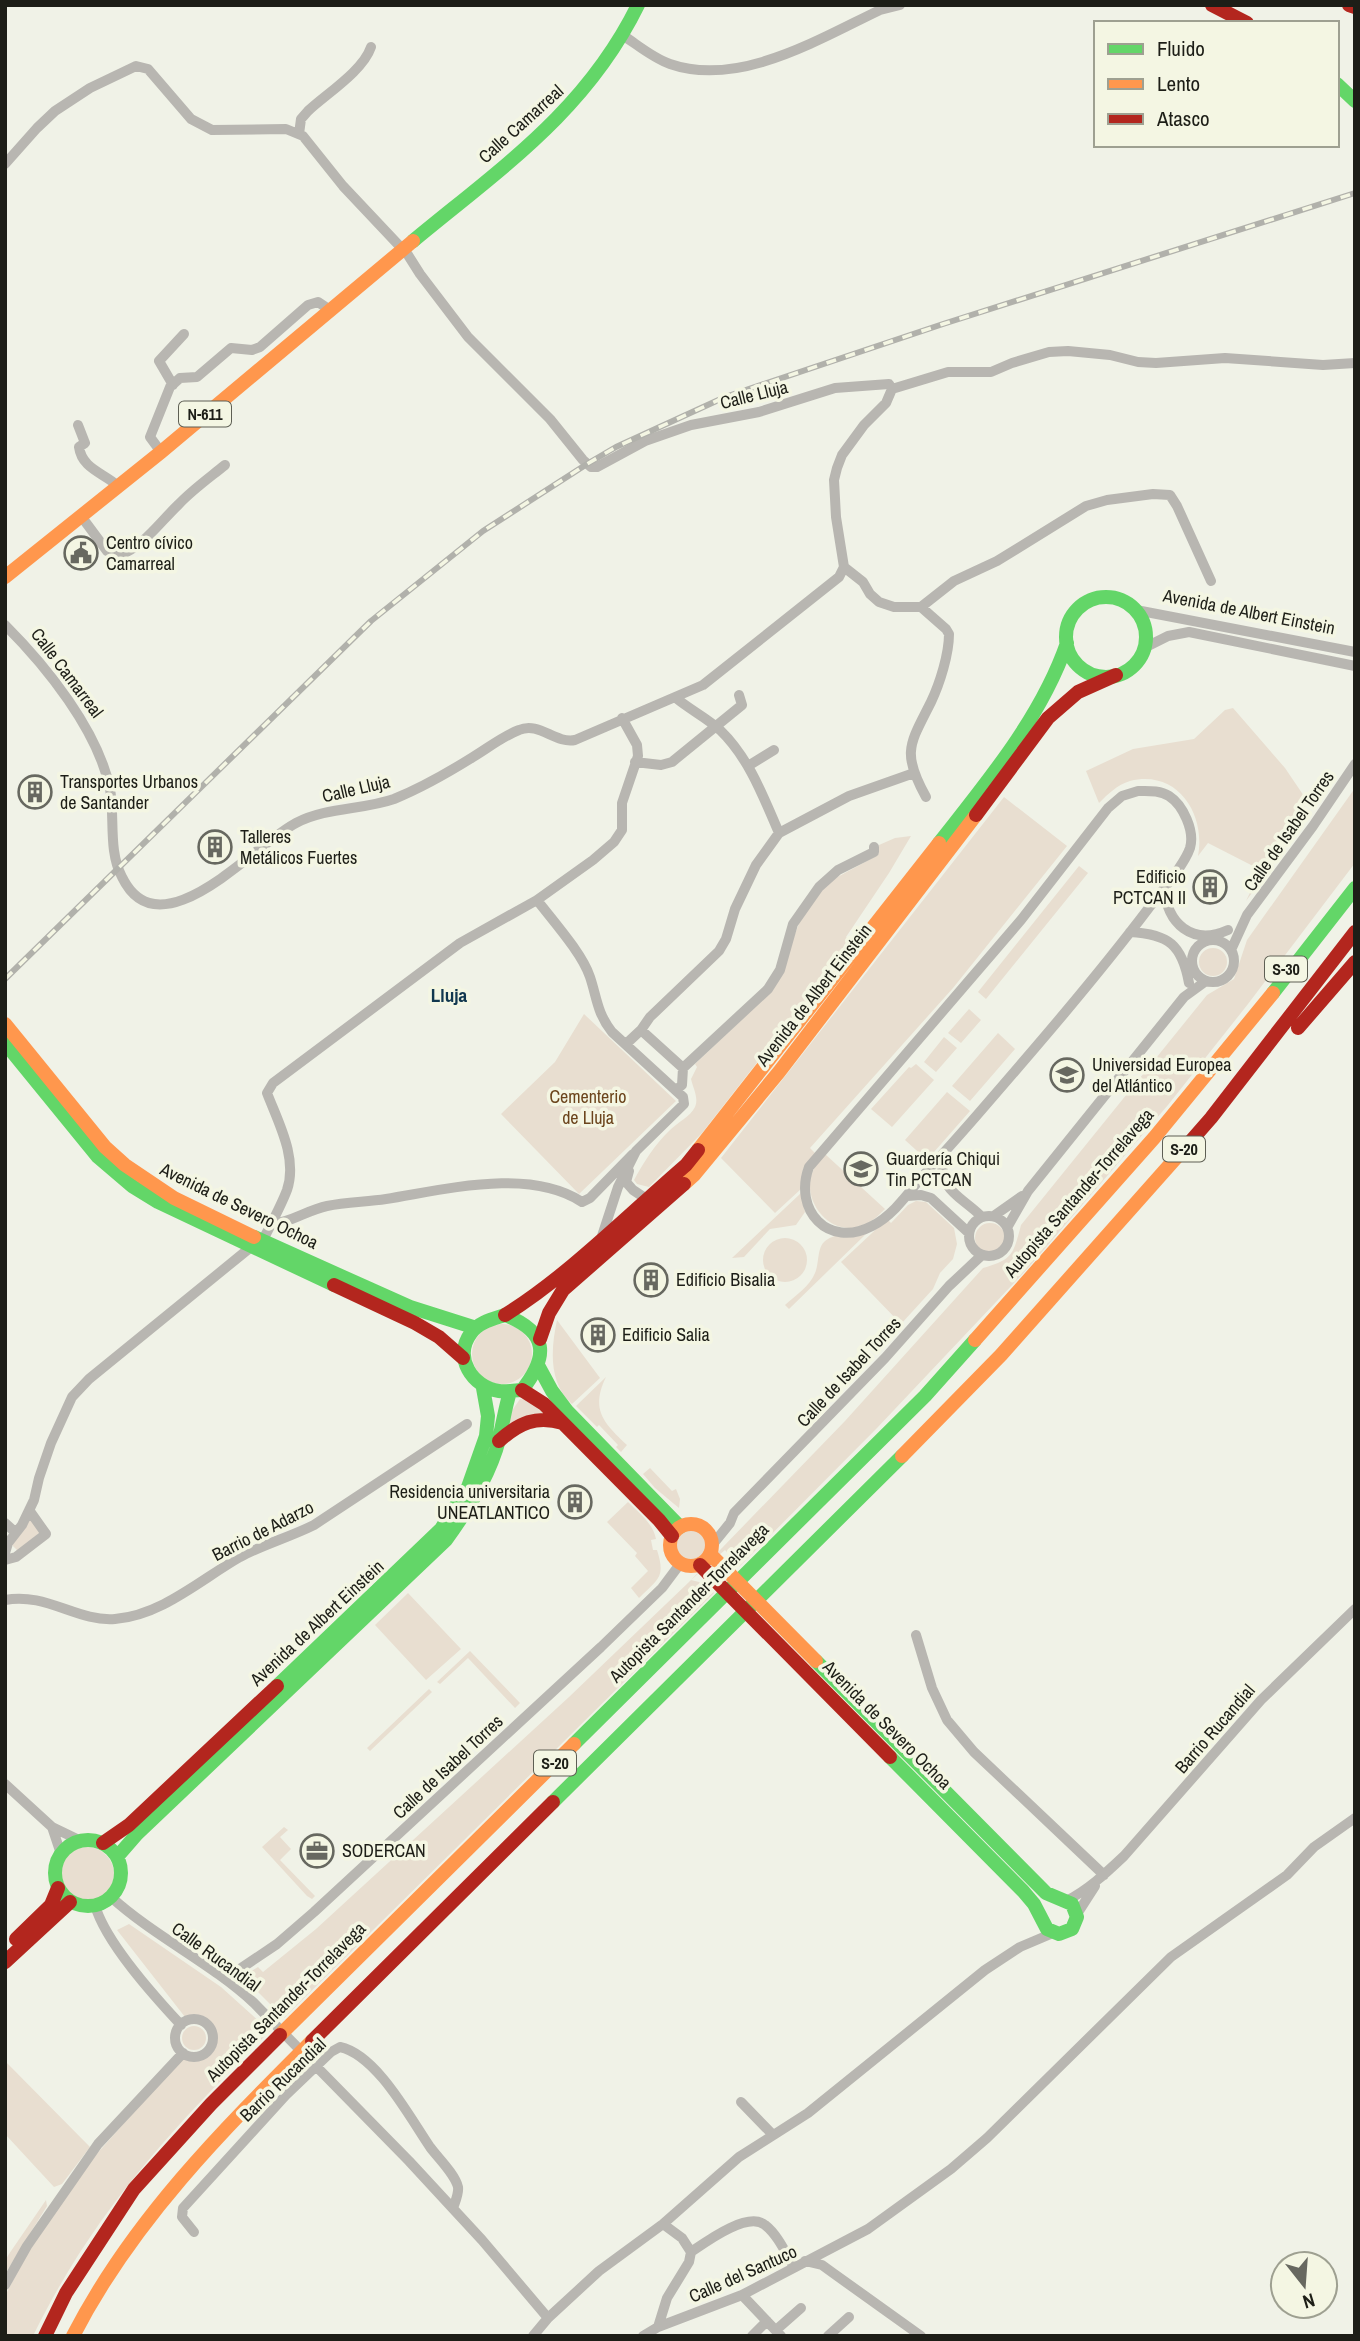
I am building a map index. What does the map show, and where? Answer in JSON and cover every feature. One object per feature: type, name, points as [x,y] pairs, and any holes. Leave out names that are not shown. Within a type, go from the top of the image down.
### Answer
[{"type":"main road","name":"Calle Camarreal","points":[[5,577],[161,452],[559,119],[598,75],[624,36],[638,5]]},
{"type":"main road","points":[[1212,5],[1243,21]]},
{"type":"main road","points":[[1225,5],[1252,21]]},
{"type":"main road","points":[[1349,5],[1355,7]]},
{"type":"main road","points":[[1339,87],[1355,101]]},
{"type":"main road","points":[[1103,597],[1124,601],[1136,610],[1144,626],[1144,648],[1133,666],[1116,675],[1094,674],[1076,663],[1066,643],[1069,623],[1077,609],[1084,603],[1103,597]]},
{"type":"main road","name":"Avenida de Albert Einstein","points":[[505,1315],[528,1300],[601,1240],[686,1165],[985,784],[1045,695],[1059,666],[1066,643]]},
{"type":"main road","name":"Avenida de Albert Einstein","points":[[540,1339],[549,1313],[563,1290],[694,1175],[779,1072],[1048,718],[1078,692],[1116,675]]},
{"type":"main road","name":"S-30","points":[[1217,1063],[1355,876]]},
{"type":"main road","name":"Autopista Santander-Torrelavega","points":[[45,2336],[66,2293],[134,2189],[211,2104],[925,1396],[1099,1202],[1217,1063],[1355,888]]},
{"type":"main road","name":"S-20","points":[[73,2336],[89,2301],[152,2210],[231,2122],[890,1468],[1001,1354],[1202,1128],[1355,932]]},
{"type":"main road","name":"S-30","points":[[1001,1354],[1205,1137],[1355,962]]},
{"type":"main road","name":"Avenida de Severo Ochoa","points":[[5,1024],[98,1157],[131,1186],[158,1202],[435,1319],[473,1327]]},
{"type":"main road","name":"Avenida de Severo Ochoa","points":[[5,1043],[66,1109]]},
{"type":"main road","name":"Avenida de Severo Ochoa","points":[[257,1243],[439,1336],[463,1358]]},
{"type":"main road","points":[[516,1391],[539,1367],[542,1355],[540,1339],[524,1321],[505,1315],[490,1317],[473,1327],[466,1338],[463,1358],[471,1377],[484,1388],[496,1392],[516,1391],[544,1404],[659,1520],[676,1532]]},
{"type":"main road","points":[[539,1367],[567,1411],[676,1532]]},
{"type":"main road","name":"Avenida de Albert Einstein","points":[[103,1843],[129,1825],[441,1529],[468,1487],[486,1436],[488,1416],[484,1388]]},
{"type":"main road","name":"Avenida de Albert Einstein","points":[[117,1857],[137,1834],[439,1548],[477,1494],[499,1441],[505,1405],[516,1391]]},
{"type":"main road","points":[[499,1441],[519,1423],[531,1419],[552,1419],[564,1424]]},
{"type":"main road","points":[[689,1524],[703,1527],[711,1537],[709,1559],[690,1567],[680,1563],[672,1554],[670,1542],[676,1532],[689,1524]]},
{"type":"main road","name":"Avenida de Severo Ochoa","points":[[709,1559],[1023,1891],[1042,1918]]},
{"type":"main road","name":"Avenida de Severo Ochoa","points":[[824,1679],[1046,1893],[1063,1900]]},
{"type":"main road","points":[[5,1949],[51,1905],[58,1888],[55,1868],[68,1846],[81,1841],[103,1843],[117,1857],[121,1878],[111,1897],[95,1905],[83,1905],[70,1902],[58,1888]]},
{"type":"main road","points":[[1063,1900],[1072,1904],[1076,1914],[1076,1924],[1072,1929],[1059,1934],[1047,1929],[1042,1918],[1047,1905],[1063,1900]]},
{"type":"main road","points":[[5,1962],[70,1902]]},
{"type":"street","points":[[624,36],[654,57],[672,65],[702,70],[718,69],[766,62],[880,10],[900,5]]},
{"type":"street","points":[[299,134],[301,119],[357,68],[371,47]]},
{"type":"street","points":[[5,164],[55,111],[90,88],[141,66],[155,75],[191,119],[212,131],[286,129],[303,136],[343,187],[404,250]]},
{"type":"street","name":"Calle Lluja","points":[[404,250],[468,337],[550,419],[591,467],[597,467],[645,441],[691,425],[759,412],[835,388],[889,384],[892,389],[948,372],[991,372],[1049,352],[1110,355],[1156,363],[1225,358],[1323,365],[1355,363]]},
{"type":"street","points":[[161,452],[150,437],[164,398],[180,378],[197,377],[231,348],[260,347],[308,305],[318,302],[330,310]]},
{"type":"street","points":[[173,385],[159,361],[184,334]]},
{"type":"street","points":[[892,389],[886,403],[864,425],[842,455],[834,480],[836,517],[844,567],[863,582],[879,602],[894,607],[921,607],[954,581],[997,561],[1086,506],[1107,499],[1153,494],[1170,495],[1211,581]]},
{"type":"street","points":[[78,425],[85,443],[79,447],[79,452],[88,467],[110,478],[118,486]]},
{"type":"street","points":[[81,516],[107,551],[112,555],[126,553],[139,544],[179,503],[225,465]]},
{"type":"street","name":"Calle Lluja","points":[[118,868],[122,880],[134,895],[146,904],[179,901],[201,892],[227,876],[274,837],[297,822],[314,815],[365,807],[395,798],[464,763],[522,729],[534,728],[569,741],[676,698],[703,685],[725,668],[839,577],[844,567]]},
{"type":"street","points":[[921,607],[946,629],[949,638],[934,695],[913,736],[911,749],[914,773],[926,797]]},
{"type":"street","name":"Avenida de Albert Einstein","points":[[1136,610],[1355,652]]},
{"type":"street","name":"Calle Camarreal","points":[[5,625],[21,640],[75,711],[96,748],[110,787],[118,868]]},
{"type":"street","name":"Avenida de Albert Einstein","points":[[1144,648],[1168,636],[1189,632],[1355,666]]},
{"type":"street","points":[[635,762],[660,765],[672,762],[742,705],[738,695]]},
{"type":"street","points":[[676,698],[715,726],[748,766],[779,833]]},
{"type":"street","points":[[5,1553],[8,1542],[22,1525],[29,1510],[51,1443],[72,1397],[89,1379],[257,1243],[271,1224],[288,1188],[289,1174],[285,1139],[267,1093],[273,1083],[460,943],[537,900],[593,860],[618,836],[622,830],[624,796],[638,756],[637,745],[622,718]]},
{"type":"street","points":[[748,766],[774,750]]},
{"type":"street","name":"Calle de Isabel Torres","points":[[1231,950],[1247,915],[1355,764]]},
{"type":"street","points":[[626,1044],[642,1030],[650,1017],[719,951],[756,865],[779,833],[849,796],[914,773]]},
{"type":"street","points":[[1138,791],[1157,791],[1169,796],[1179,806],[1188,823],[1190,847],[1180,867],[1130,932],[1038,1045],[907,1196],[872,1227],[852,1232],[833,1231],[819,1224],[809,1210],[803,1188],[809,1167],[1021,920],[1108,808],[1122,796],[1138,791]]},
{"type":"street","points":[[676,1090],[682,1085],[684,1068],[768,989],[780,970],[793,924],[804,904],[838,870],[874,852],[874,847]]},
{"type":"street","points":[[1164,887],[1166,907],[1173,919],[1195,934],[1207,936],[1228,930]]},
{"type":"street","points":[[271,1224],[282,1223],[325,1206],[476,1184],[553,1189],[582,1202],[590,1198],[621,1164],[684,1104],[676,1090],[605,1022],[583,962],[537,900]]},
{"type":"street","name":"Calle de Isabel Torres","points":[[1219,941],[1247,915]]},
{"type":"street","points":[[1130,932],[1152,933],[1171,943],[1184,959],[1189,983]]},
{"type":"street","points":[[1028,1191],[995,1215],[981,1216],[974,1222],[969,1233],[971,1245],[982,1255],[991,1256],[1006,1249],[1009,1242],[1008,1226],[1028,1191],[1184,998],[1206,981],[1219,981],[1230,974],[1234,961],[1231,950],[1219,941],[1199,945],[1192,956],[1193,968],[1184,998]]},
{"type":"street","points":[[1193,968],[1206,981]]},
{"type":"street","points":[[642,1030],[684,1068]]},
{"type":"street","points":[[601,1240],[618,1187],[636,1152]]},
{"type":"street","points":[[942,1155],[941,1172],[945,1182],[953,1193],[981,1216]]},
{"type":"street","points":[[629,1167],[626,1182],[648,1200]]},
{"type":"street","points":[[907,1196],[921,1195],[931,1198],[969,1233]]},
{"type":"street","points":[[995,1215],[1008,1226]]},
{"type":"street","name":"Calle de Isabel Torres","points":[[709,1559],[734,1513],[885,1358],[949,1286],[982,1255]]},
{"type":"street","name":"Barrio de Adarzo","points":[[5,1600],[37,1599],[100,1618],[114,1619],[154,1609],[242,1556],[287,1539],[314,1525],[467,1424]]},
{"type":"street","points":[[5,1560],[16,1556],[46,1534],[29,1510]]},
{"type":"street","points":[[5,1523],[15,1532]]},
{"type":"street","name":"Calle de Isabel Torres","points":[[225,1979],[276,1944],[314,1912],[601,1647],[662,1588],[680,1563]]},
{"type":"street","name":"Barrio Rucandial","points":[[1076,1914],[1104,1875],[1261,1700],[1355,1609]]},
{"type":"street","points":[[916,1634],[932,1688],[947,1720],[974,1752],[1104,1875]]},
{"type":"street","points":[[5,1784],[52,1826],[81,1841]]},
{"type":"street","points":[[806,2261],[868,2229],[951,2169],[1005,2121],[1171,1956],[1287,1875],[1314,1847],[1355,1818]]},
{"type":"street","points":[[52,1826],[61,1854]]},
{"type":"street","name":"Barrio Rucandial","points":[[1063,1900],[1078,1894],[1104,1875]]},
{"type":"street","name":"Calle Rucandial","points":[[111,1897],[254,2003],[328,2077]]},
{"type":"street","points":[[95,1905],[102,1925],[162,2005],[181,2025]]},
{"type":"street","points":[[1020,1947],[1042,1918]]},
{"type":"street","points":[[533,2336],[548,2318],[598,2272],[663,2224],[739,2157],[808,2113],[967,1983],[1020,1947],[1053,1933]]},
{"type":"street","points":[[195,2019],[205,2022],[211,2030],[213,2040],[209,2049],[202,2055],[192,2057],[183,2053],[176,2042],[181,2025],[195,2019]]},
{"type":"street","name":"Barrio Rucandial","points":[[194,2232],[182,2217],[183,2208],[286,2095],[331,2052],[340,2047],[355,2052],[380,2075],[412,2116],[458,2185],[453,2208]]},
{"type":"street","points":[[5,2285],[27,2246],[98,2144],[183,2053]]},
{"type":"street","name":"Barrio Rucandial","points":[[328,2077],[453,2208],[548,2318]]},
{"type":"street","points":[[741,2102],[773,2134]]},
{"type":"street","points":[[691,2252],[717,2235],[752,2220],[769,2229],[794,2267]]},
{"type":"street","points":[[658,2327],[667,2298],[689,2262],[691,2252],[682,2238],[663,2224]]},
{"type":"street","name":"Calle del Santuco","points":[[643,2336],[658,2327],[742,2295],[806,2261],[822,2265],[921,2336]]},
{"type":"street","points":[[742,2295],[778,2333],[801,2308]]},
{"type":"street","points":[[828,2336],[849,2317]]},
{"type":"street","points":[[752,2336],[767,2321]]},
{"type":"green space","points":[[1233,708],[1285,768],[1306,799],[1302,824],[1246,901],[1256,880],[1253,866],[1208,843],[1198,856],[1199,841],[1193,811],[1175,789],[1162,782],[1147,779],[1130,781],[1117,787],[1099,803],[1086,771],[1133,749],[1194,739],[1225,710]]},
{"type":"green space","points":[[1355,788],[1355,863],[1168,1105],[1029,1267],[877,1428],[739,1567],[725,1550],[691,1580],[703,1583],[714,1593],[284,2018],[245,1975],[258,1967],[263,1972],[316,1929],[569,1697],[689,1582],[845,1421],[983,1268],[1000,1262],[1010,1254],[1021,1225],[1207,995],[1234,979],[1247,940]]},
{"type":"green space","points":[[1004,797],[1067,846],[953,988],[810,1148],[815,1153],[803,1169],[801,1189],[775,1213],[721,1158]]},
{"type":"green space","points":[[911,836],[846,937],[851,942],[702,1133],[649,1187],[637,1184],[634,1180],[655,1147],[695,1107],[696,1097],[691,1079],[697,1067],[695,1064],[773,990],[802,916],[816,894],[832,880],[878,855],[879,845],[895,838]]},
{"type":"green space","points":[[1079,866],[1088,873],[986,999],[978,992]]},
{"type":"green space","points":[[1213,948],[1223,952],[1227,962],[1223,972],[1213,976],[1203,972],[1199,962],[1203,952]]},
{"type":"green space","points":[[969,1009],[981,1020],[961,1043],[948,1033]]},
{"type":"green space","name":"Cementerio de Lluja","points":[[584,1014],[676,1101],[579,1194],[501,1114],[555,1062]]},
{"type":"green space","points":[[998,1033],[1015,1049],[970,1101],[952,1086]]},
{"type":"green space","points":[[944,1037],[957,1048],[936,1072],[924,1062]]},
{"type":"green space","points":[[916,1064],[934,1080],[892,1127],[871,1109],[909,1067]]},
{"type":"green space","points":[[947,1092],[970,1111],[927,1160],[905,1140]]},
{"type":"green space","points":[[825,1154],[885,1209],[878,1216],[863,1225],[851,1228],[839,1226],[820,1213],[810,1191],[811,1179],[815,1167]]},
{"type":"green space","points":[[801,1193],[805,1212],[796,1225],[770,1229],[744,1257],[732,1258]]},
{"type":"green space","points":[[916,1201],[926,1202],[954,1228],[957,1244],[953,1259],[940,1273],[933,1289],[901,1324],[841,1262],[887,1219],[891,1223],[908,1205]]},
{"type":"green space","points":[[990,1223],[996,1224],[1004,1232],[1004,1244],[996,1252],[990,1253],[984,1252],[976,1244],[975,1238],[976,1232],[984,1224]]},
{"type":"green space","points":[[866,1234],[789,1309],[785,1305],[813,1278],[824,1242],[837,1236]]},
{"type":"green space","points":[[785,1238],[800,1245],[807,1260],[800,1275],[785,1282],[770,1275],[763,1260],[770,1245]]},
{"type":"green space","points":[[557,1320],[600,1378],[572,1404],[559,1386],[553,1365]]},
{"type":"green space","points":[[502,1324],[523,1333],[532,1354],[523,1375],[502,1384],[481,1375],[472,1354],[481,1333]]},
{"type":"green space","points":[[606,1377],[599,1398],[600,1407],[606,1423],[627,1445],[621,1452],[599,1425],[597,1427],[576,1406]]},
{"type":"green space","points":[[520,1399],[529,1400],[547,1413],[507,1427],[509,1415]]},
{"type":"green space","points":[[650,1468],[672,1491],[676,1489],[680,1499],[679,1508],[643,1474]]},
{"type":"green space","points":[[628,1502],[652,1528],[656,1539],[651,1540],[653,1550],[657,1550],[661,1567],[659,1577],[639,1598],[631,1588],[648,1571],[635,1556],[637,1553],[607,1522]]},
{"type":"green space","points":[[31,1517],[41,1532],[18,1551],[12,1545]]},
{"type":"green space","points":[[692,1528],[704,1533],[709,1545],[704,1557],[692,1562],[680,1557],[675,1545],[680,1533]]},
{"type":"green space","points":[[408,1593],[461,1649],[426,1680],[375,1625]]},
{"type":"green space","points":[[470,1651],[520,1703],[515,1708],[468,1658],[440,1684],[437,1682]]},
{"type":"green space","points":[[429,1689],[432,1692],[370,1751],[367,1748]]},
{"type":"green space","points":[[284,1827],[288,1830],[280,1837],[291,1849],[280,1860],[315,1896],[312,1899],[262,1847]]},
{"type":"green space","points":[[87,1847],[106,1855],[114,1874],[106,1893],[87,1901],[68,1893],[60,1874],[68,1855]]},
{"type":"green space","points":[[129,1924],[221,1987],[270,2031],[168,2137],[109,2210],[82,2249],[33,2336],[5,2336],[5,2296],[28,2251],[94,2157],[182,2058],[199,2059],[206,2056],[216,2039],[216,2032],[209,2021],[196,2016],[185,2017],[117,1930]]},
{"type":"green space","points":[[194,2026],[205,2033],[206,2038],[199,2049],[194,2050],[183,2043],[182,2038],[189,2027]]},
{"type":"green space","points":[[5,2061],[90,2147],[62,2184],[54,2187],[5,2134]]},
{"type":"green space","points":[[46,2200],[47,2206],[5,2274],[5,2261]]},
{"type":"railway","points":[[5,979],[371,621],[483,531],[616,447],[725,397],[943,324],[1355,193]]},
{"type":"traffic: fast","points":[[413,241],[509,162],[567,107],[617,43],[638,5]]},
{"type":"traffic: fast","points":[[1339,86],[1355,101]]},
{"type":"traffic: fast","points":[[1106,597],[1121,600],[1134,609],[1143,622],[1146,637],[1143,652],[1134,665],[1121,674],[1106,677],[1091,674],[1078,665],[1069,652],[1066,637],[1069,622],[1078,609],[1091,600],[1106,597]]},
{"type":"traffic: fast","points":[[939,843],[994,773],[1028,723],[1056,671],[1067,643]]},
{"type":"traffic: fast","points":[[1273,993],[1355,888]]},
{"type":"traffic: fast","points":[[5,1043],[98,1157],[132,1186],[158,1202],[334,1285]]},
{"type":"traffic: fast","points":[[254,1237],[410,1307],[473,1327]]},
{"type":"traffic: fast","points":[[505,1315],[530,1329],[540,1346],[537,1366],[522,1390],[502,1391],[481,1384],[468,1370],[465,1361],[466,1342],[474,1329],[486,1321],[505,1315]]},
{"type":"traffic: fast","points":[[574,1744],[925,1396],[975,1340]]},
{"type":"traffic: fast","points":[[539,1367],[567,1411],[680,1527]]},
{"type":"traffic: fast","points":[[277,1686],[441,1529],[468,1487],[486,1436],[488,1416],[483,1388]]},
{"type":"traffic: fast","points":[[117,1857],[137,1834],[446,1540],[474,1497],[492,1462],[510,1392]]},
{"type":"traffic: fast","points":[[553,1802],[902,1456]]},
{"type":"traffic: fast","points":[[816,1661],[1046,1893],[1072,1904],[1077,1917],[1072,1929],[1059,1934],[1047,1929],[1034,1904],[1023,1891],[890,1757]]},
{"type":"traffic: fast","points":[[88,1840],[101,1843],[111,1850],[118,1860],[121,1873],[118,1886],[111,1896],[101,1903],[88,1906],[75,1903],[65,1896],[58,1886],[55,1873],[58,1860],[65,1850],[75,1843],[88,1840]]},
{"type":"traffic: slow","points":[[5,577],[161,452],[413,241]]},
{"type":"traffic: slow","points":[[684,1184],[779,1072],[976,815]]},
{"type":"traffic: slow","points":[[698,1150],[939,843]]},
{"type":"traffic: slow","points":[[975,1340],[1154,1138],[1273,993]]},
{"type":"traffic: slow","points":[[5,1024],[105,1147],[125,1165],[174,1198],[254,1237]]},
{"type":"traffic: slow","points":[[902,1456],[1001,1355],[1183,1150]]},
{"type":"traffic: slow","points":[[691,1524],[706,1530],[712,1545],[706,1560],[691,1566],[676,1560],[670,1545],[676,1530],[691,1524]]},
{"type":"traffic: slow","points":[[711,1555],[816,1661]]},
{"type":"traffic: slow","points":[[280,2035],[574,1744]]},
{"type":"traffic: slow","points":[[73,2336],[97,2294],[151,2216],[212,2144],[312,2041]]},
{"type":"traffic: jam","points":[[1212,5],[1243,21]]},
{"type":"traffic: jam","points":[[1349,5],[1355,7]]},
{"type":"traffic: jam","points":[[976,815],[1048,718],[1078,692],[1116,675]]},
{"type":"traffic: jam","points":[[1183,1150],[1211,1118],[1355,932]]},
{"type":"traffic: jam","points":[[1298,1028],[1355,962]]},
{"type":"traffic: jam","points":[[505,1315],[575,1263],[686,1165],[698,1150]]},
{"type":"traffic: jam","points":[[540,1339],[549,1313],[563,1290],[684,1184]]},
{"type":"traffic: jam","points":[[334,1285],[415,1323],[439,1337],[463,1358]]},
{"type":"traffic: jam","points":[[522,1390],[544,1404],[672,1536]]},
{"type":"traffic: jam","points":[[499,1441],[528,1422],[544,1420],[563,1423]]},
{"type":"traffic: jam","points":[[700,1565],[890,1757]]},
{"type":"traffic: jam","points":[[103,1843],[129,1825],[277,1686]]},
{"type":"traffic: jam","points":[[312,2041],[553,1802]]},
{"type":"traffic: jam","points":[[16,1939],[51,1905],[58,1888]]},
{"type":"traffic: jam","points":[[5,1962],[70,1902]]},
{"type":"traffic: jam","points":[[45,2336],[66,2293],[134,2189],[211,2104],[280,2035]]},
{"type":"place","name":"Centro cívico Camarreal","points":[[81,553]]},
{"type":"place","name":"Transportes Urbanos de Santander","points":[[35,792]]},
{"type":"place","name":"Talleres Metálicos Fuertes","points":[[215,847]]},
{"type":"place","name":"Edificio PCTCAN II","points":[[1210,887]]},
{"type":"place","name":"Universidad Europea del Atlántico","points":[[1067,1075]]},
{"type":"place","name":"Guardería Chiqui Tin PCTCAN","points":[[861,1169]]},
{"type":"place","name":"Edificio Bisalia","points":[[651,1280]]},
{"type":"place","name":"Edificio Salia","points":[[598,1335]]},
{"type":"place","name":"Residencia universitaria UNEATLANTICO","points":[[575,1502]]},
{"type":"place","name":"SODERCAN","points":[[317,1851]]},
{"type":"district","name":"Lluja","points":[[449,995]]}]
